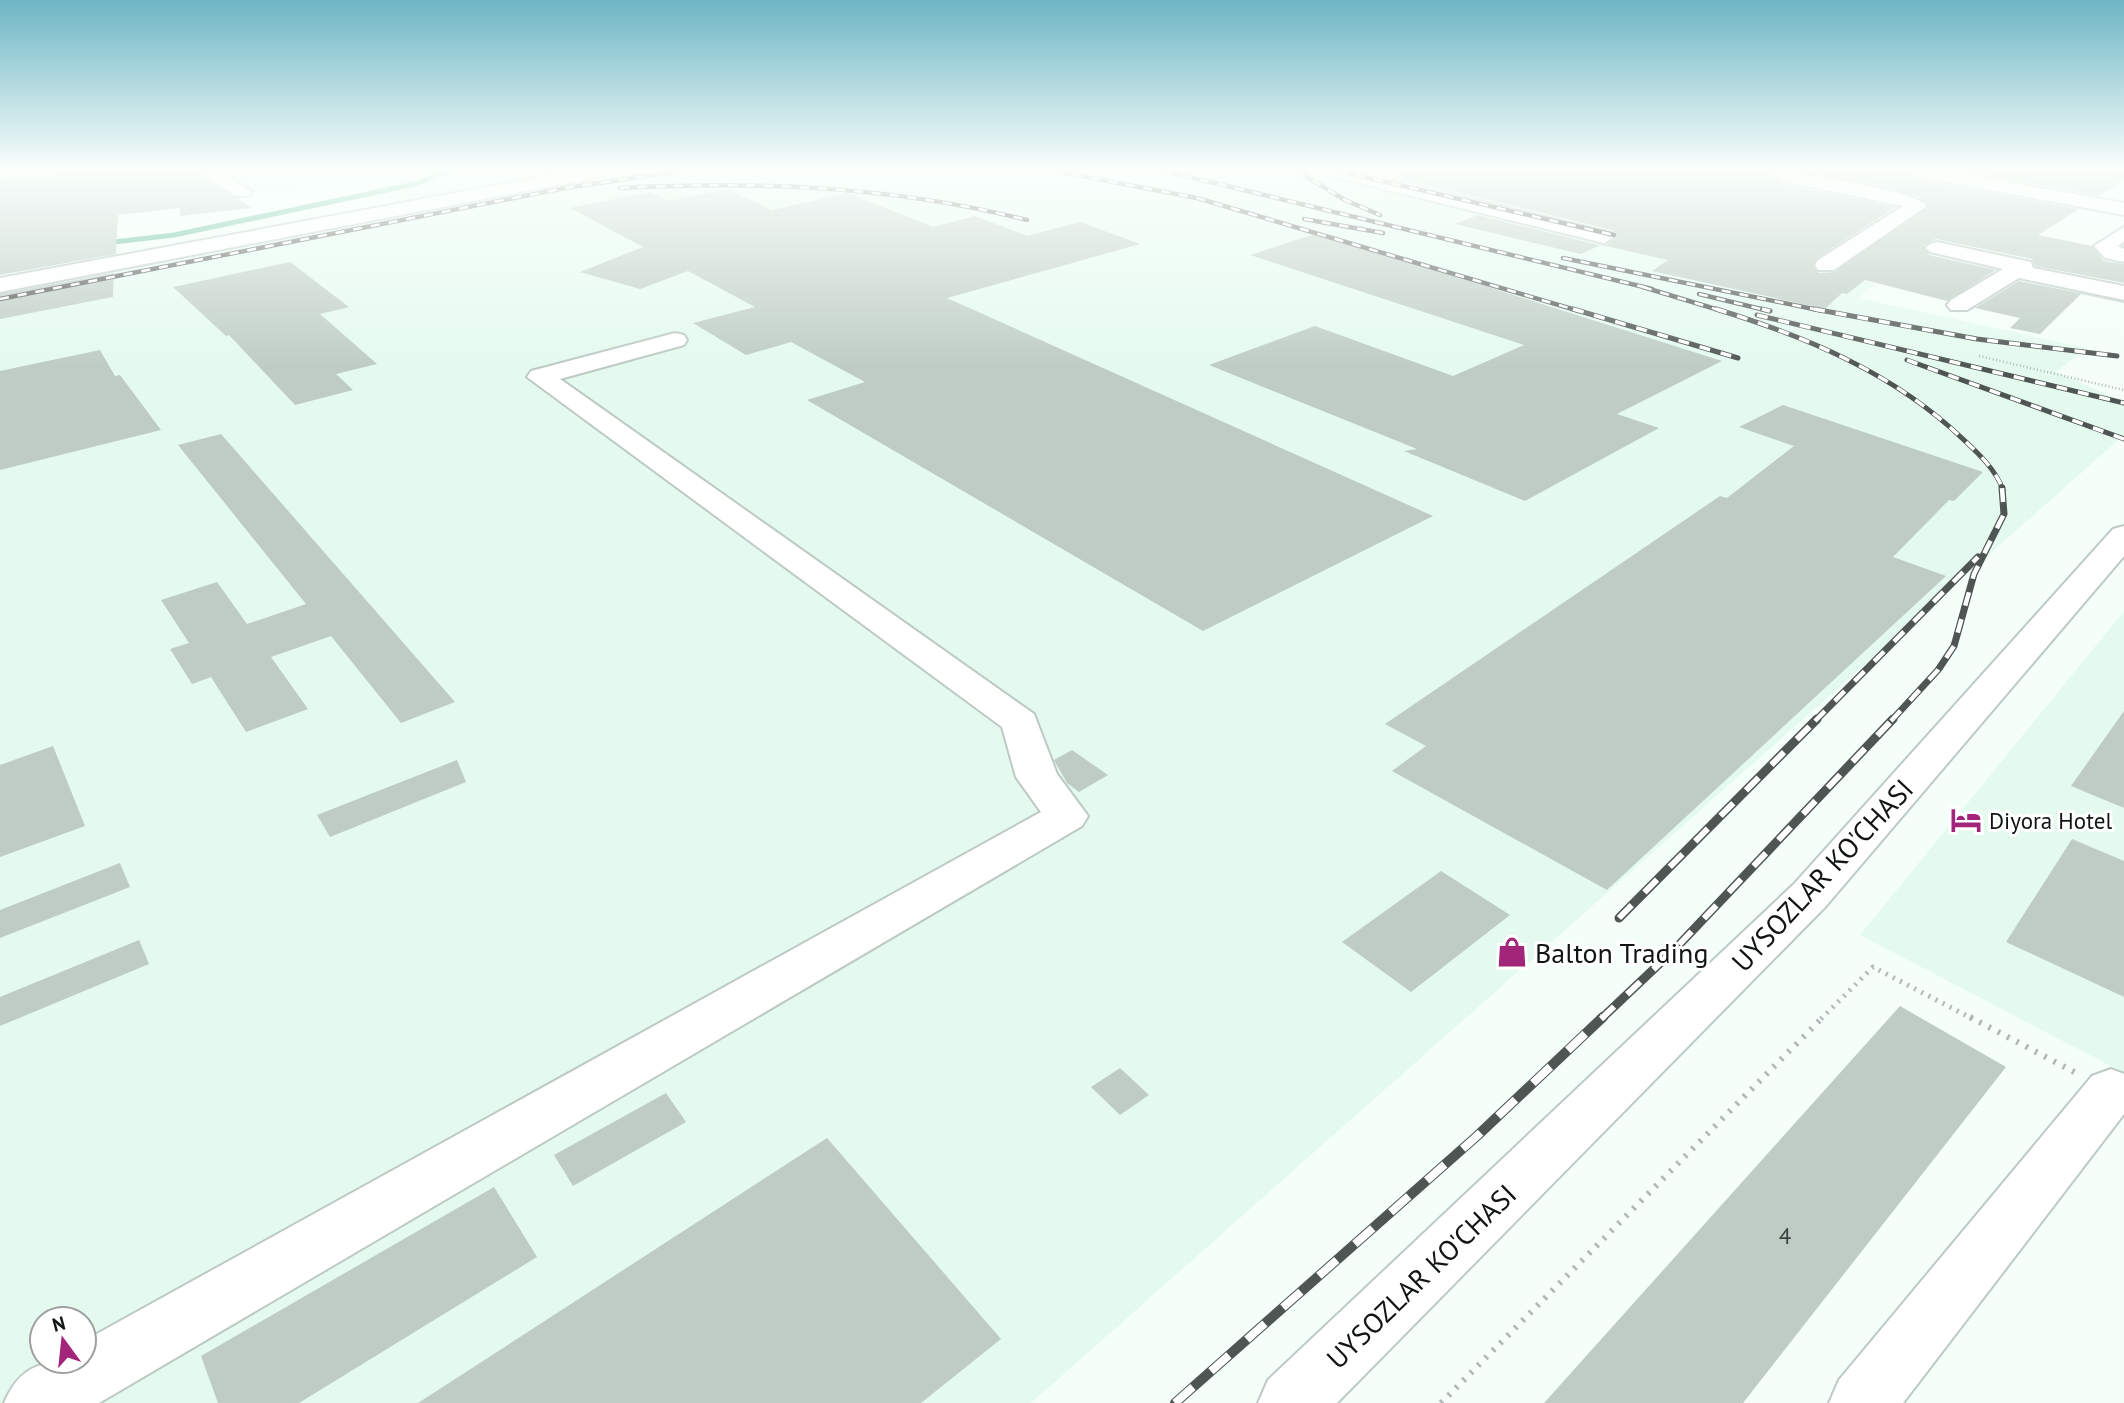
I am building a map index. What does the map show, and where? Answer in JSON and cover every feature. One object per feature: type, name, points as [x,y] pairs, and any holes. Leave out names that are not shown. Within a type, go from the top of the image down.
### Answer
[{"type":"street","points":[[0,285],[257,236]]},
{"type":"street","points":[[1826,265],[1870,236]]},
{"type":"street","points":[[2119,236],[2105,246],[2113,253],[2124,256]]},
{"type":"street","points":[[1937,247],[2023,267],[1959,305]]},
{"type":"street","points":[[2016,271],[2124,293]]},
{"type":"street","points":[[37,1403],[1067,816],[1037,778],[1020,722],[540,377],[675,340]]},
{"type":"street","name":"UYSOZLAR KO'CHASI","points":[[1292,1403],[1810,895],[2124,536]]},
{"type":"street","points":[[1862,1403],[2111,1091]]},
{"type":"path","points":[[1979,356],[2124,390]]},
{"type":"path","points":[[1441,1403],[1873,967],[2111,1091]]},
{"type":"shaded area","points":[[282,236],[1691,236],[1765,259],[1875,284],[1858,298],[2086,348],[2056,372],[2124,402],[2124,435],[1031,1403],[0,1403],[0,290]]},
{"type":"shaded area","points":[[2124,611],[2124,1073],[1860,935]]},
{"type":"building","points":[[0,236],[117,236],[116,254],[0,275]]},
{"type":"building","points":[[623,236],[1119,236],[1140,244],[947,298],[1433,516],[1203,631],[807,400],[865,382],[791,342],[746,355],[693,323],[755,307],[688,271],[640,289],[580,272],[643,247]]},
{"type":"building","points":[[1307,236],[1323,236],[1722,361],[1617,414],[1659,428],[1525,501],[1404,451],[1417,449],[1209,365],[1315,326],[1453,376],[1524,345],[1250,255]]},
{"type":"building","points":[[1507,236],[1565,236],[1600,245],[1581,254]]},
{"type":"building","points":[[1850,236],[1817,258],[1813,266],[1818,273],[1835,272],[1885,236],[2045,236],[2092,246],[2104,261],[2124,264],[2124,283],[2035,266],[2032,259],[1936,239],[1924,246],[1929,255],[1996,270],[1947,301],[1865,280],[1847,294],[1842,293],[1825,309],[1652,271],[1668,260],[1604,246],[1617,238]]},
{"type":"building","points":[[290,262],[349,307],[320,314],[377,364],[336,374],[353,390],[295,405],[229,335],[226,336],[173,287]]},
{"type":"building","points":[[114,273],[113,297],[0,319],[0,294]]},
{"type":"building","points":[[2019,281],[2124,303],[2081,294],[2040,334],[2010,328],[2020,318],[1975,308]]},
{"type":"building","points":[[100,350],[115,376],[120,375],[161,430],[0,470],[0,371]]},
{"type":"building","points":[[1783,405],[1983,472],[1954,501],[1949,500],[1893,557],[1946,576],[1607,890],[1392,771],[1426,746],[1385,724],[1720,496],[1727,498],[1794,446],[1739,427]]},
{"type":"building","points":[[221,434],[455,702],[401,723],[331,636],[271,657],[308,709],[246,732],[211,677],[192,684],[170,649],[189,643],[161,600],[217,582],[247,624],[306,604],[178,445]]},
{"type":"building","points":[[2124,711],[2124,808],[2071,786]]},
{"type":"building","points":[[53,746],[85,826],[0,857],[0,765]]},
{"type":"building","points":[[1072,750],[1108,775],[1079,792],[1067,783],[1054,760]]},
{"type":"building","points":[[457,760],[466,782],[330,837],[317,815]]},
{"type":"building","points":[[2072,839],[2124,861],[2124,997],[2006,942]]},
{"type":"building","points":[[120,863],[130,887],[0,938],[0,910]]},
{"type":"building","points":[[1441,871],[1510,915],[1411,992],[1342,942]]},
{"type":"building","points":[[139,940],[149,964],[0,1026],[0,997]]},
{"type":"building","points":[[1900,1006],[2006,1067],[1743,1403],[1544,1403]]},
{"type":"building","points":[[1120,1068],[1149,1095],[1120,1115],[1091,1087]]},
{"type":"building","points":[[666,1093],[686,1122],[573,1186],[554,1155]]},
{"type":"building","points":[[827,1138],[1001,1339],[921,1403],[418,1403]]},
{"type":"building","points":[[494,1187],[537,1257],[299,1403],[218,1403],[201,1356]]},
{"type":"waterway","points":[[105,243],[161,236]]},
{"type":"railway","points":[[0,299],[318,236]]},
{"type":"railway","points":[[1327,236],[1579,311]]},
{"type":"railway","points":[[1435,236],[1652,289]]},
{"type":"railway","points":[[1563,258],[1823,311]]},
{"type":"railway","points":[[1643,287],[1722,311]]},
{"type":"railway","points":[[1699,294],[1769,311]]},
{"type":"railway","points":[[1573,309],[1738,358]]},
{"type":"railway","points":[[1716,309],[1816,345],[1879,376],[1937,416],[1992,469],[2003,490]]},
{"type":"railway","points":[[1762,309],[1770,311]]},
{"type":"railway","points":[[1814,309],[1977,339],[2117,356]]},
{"type":"railway","points":[[1757,315],[2124,403]]},
{"type":"railway","points":[[1907,360],[2124,439]]},
{"type":"railway","points":[[1891,721],[1938,670],[1954,646],[1974,574],[2004,514],[2002,488]]},
{"type":"railway","points":[[1815,721],[1978,557]]},
{"type":"railway","points":[[1619,918],[1817,719]]},
{"type":"railway","points":[[1601,1019],[1675,949],[1893,719]]},
{"type":"railway","points":[[1175,1403],[1477,1136],[1603,1017]]},
{"type":"place","name":"Diyora Hotel","points":[[1966,820]]},
{"type":"place","name":"Balton Trading","points":[[1512,952]]}]
